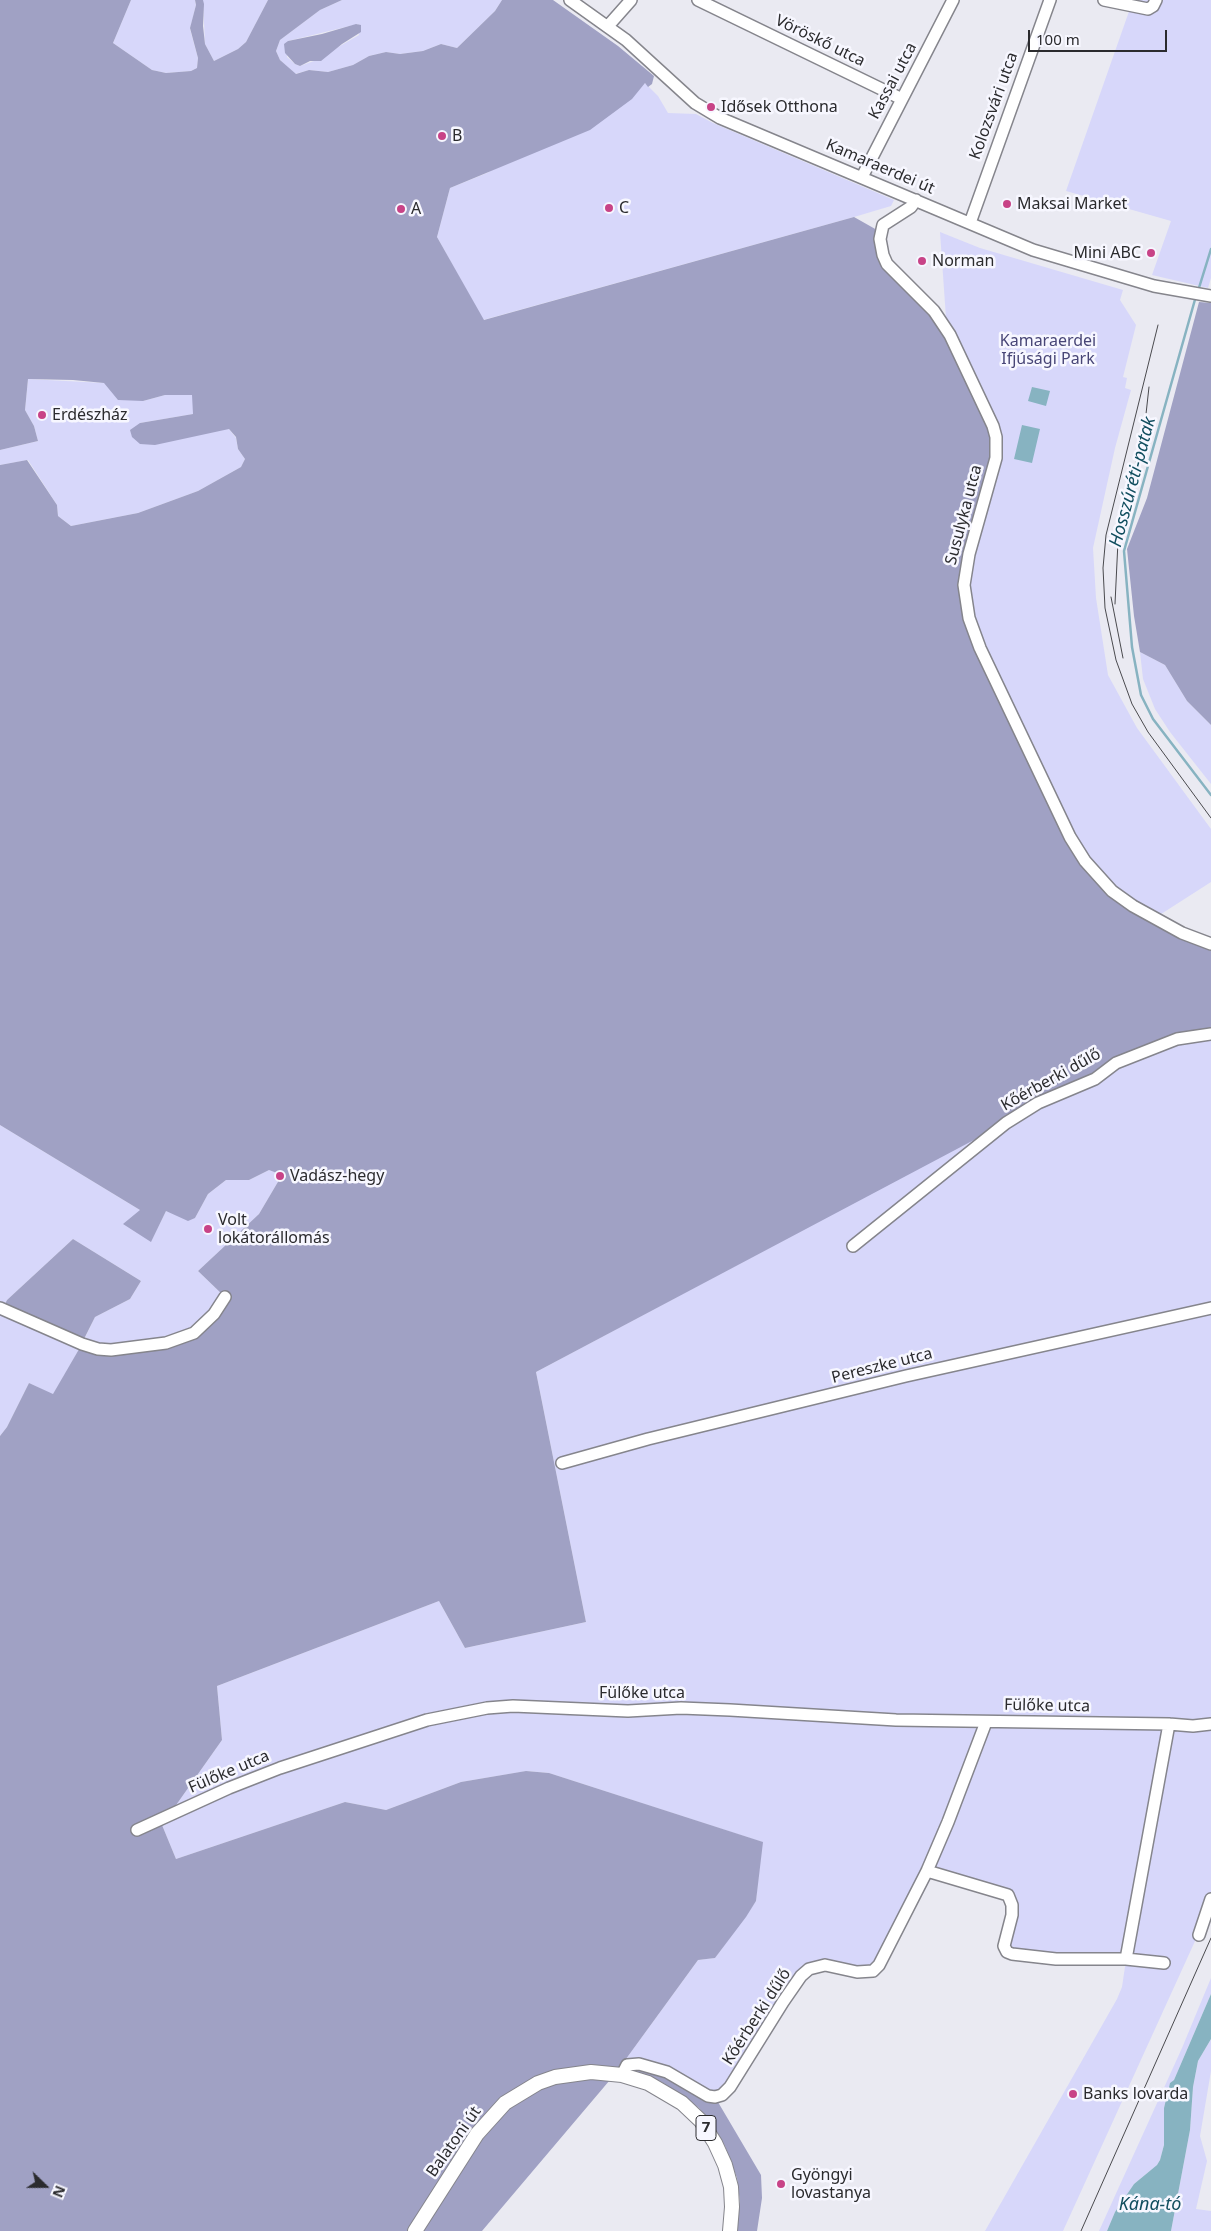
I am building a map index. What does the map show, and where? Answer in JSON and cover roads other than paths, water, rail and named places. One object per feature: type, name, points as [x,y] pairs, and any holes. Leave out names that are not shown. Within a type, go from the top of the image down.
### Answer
[{"type":"main road","name":"Balatoni út","points":[[415,2231],[478,2134],[505,2103],[538,2083],[555,2077],[591,2072],[622,2075],[648,2083],[682,2103],[701,2121],[715,2142],[727,2173],[732,2207],[730,2231]]},
{"type":"street","name":"Kamaraerdei út","points":[[570,0],[608,26],[700,107],[720,118],[1026,247],[1075,264],[1154,286],[1207,296]]},
{"type":"street","points":[[608,26],[631,0]]},
{"type":"street","name":"Vöröskő utca","points":[[698,0],[902,98]]},
{"type":"street","name":"Kassai utca","points":[[862,177],[953,0]]},
{"type":"street","name":"Kolozsvári utca","points":[[970,223],[1050,0]]},
{"type":"street","points":[[1104,0],[1148,9],[1153,6],[1156,0]]},
{"type":"street","name":"Susulyka utca","points":[[916,200],[911,207],[884,225],[880,239],[883,255],[887,264],[928,305],[943,323],[993,426],[996,437],[996,458],[969,554],[964,585],[969,618],[980,648],[1070,836],[1086,861],[1112,891],[1133,906],[1182,933],[1211,944]]},
{"type":"street","name":"Kőérberki dűlő","points":[[853,1246],[1006,1123],[1038,1103],[1095,1079],[1116,1063],[1177,1039],[1211,1034]]},
{"type":"street","points":[[0,1308],[82,1344],[98,1349],[111,1350],[166,1342],[194,1333],[214,1314],[225,1297]]},
{"type":"street","name":"Pereszke utca","points":[[562,1463],[648,1439],[906,1376],[1211,1308]]},
{"type":"street","name":"Fülőke utca","points":[[137,1830],[229,1788],[280,1768],[427,1720],[487,1708],[513,1706],[628,1711],[700,1709],[879,1720],[1169,1724],[1193,1726],[1211,1724]]},
{"type":"street","name":"Kőérberki dűlő","points":[[622,2075],[627,2065],[639,2064],[667,2072],[708,2096],[722,2095],[730,2087],[783,2002],[801,1976],[809,1969],[825,1965],[866,1972],[873,1971],[880,1965],[927,1871],[986,1722]]},
{"type":"street","points":[[1126,1960],[1169,1724]]},
{"type":"street","points":[[927,1871],[1008,1894],[1012,1905],[1012,1915],[1004,1946],[1007,1952],[1056,1959],[1126,1960],[1164,1963]]},
{"type":"street","points":[[1199,1936],[1211,1899]]},
{"type":"water","points":[[1032,387],[1050,391],[1046,406],[1028,401]]},
{"type":"water","points":[[1022,425],[1040,429],[1032,463],[1014,459]]},
{"type":"water","name":"Kána-tó","points":[[1211,1994],[1211,2039],[1198,2061],[1193,2087],[1190,2130],[1171,2231],[1107,2231],[1115,2212],[1134,2184],[1157,2165],[1160,2160],[1164,2145],[1164,2108],[1170,2083],[1174,2080]]},
{"type":"waterway","name":"Hosszúréti-patak","points":[[1198,291],[1211,249]]},
{"type":"waterway","name":"Hosszúréti-patak","points":[[1196,296],[1124,551],[1132,647],[1141,695],[1153,719],[1211,795]]},
{"type":"tram line","points":[[1158,325],[1106,535],[1103,568],[1105,608],[1116,660],[1132,704],[1148,732],[1211,818]]},
{"type":"tram line","points":[[1115,604],[1118,541],[1145,423],[1149,387]]},
{"type":"tram line","points":[[1111,597],[1123,658]]},
{"type":"tram line","points":[[1081,2231],[1211,1938]]},
{"type":"place","name":"Idősek Otthona","points":[[711,107]]},
{"type":"place","name":"B","points":[[442,136]]},
{"type":"place","name":"Maksai Market","points":[[1007,204]]},
{"type":"place","name":"C","points":[[609,208]]},
{"type":"place","name":"A","points":[[401,209]]},
{"type":"place","name":"Mini ABC","points":[[1151,253]]},
{"type":"place","name":"Norman","points":[[922,261]]},
{"type":"place","name":"Erdészház","points":[[42,415]]},
{"type":"place","name":"Vadász-hegy","points":[[280,1176]]},
{"type":"place","name":"Volt lokátorállomás","points":[[208,1229]]},
{"type":"place","name":"Banks lovarda","points":[[1073,2094]]},
{"type":"place","name":"Gyöngyi lovastanya","points":[[781,2184]]},
{"type":"park label","name":"Kamaraerdei Ifjúsági Park","points":[[1048,350]]}]
